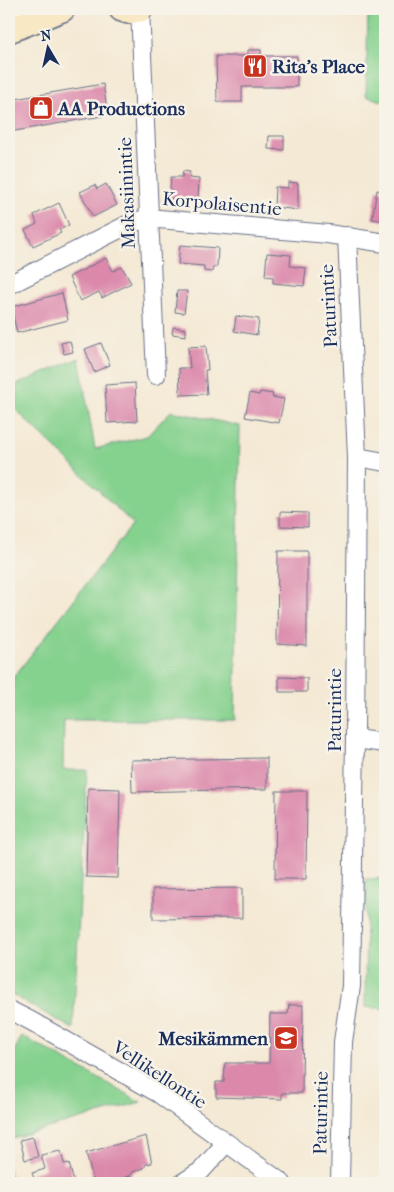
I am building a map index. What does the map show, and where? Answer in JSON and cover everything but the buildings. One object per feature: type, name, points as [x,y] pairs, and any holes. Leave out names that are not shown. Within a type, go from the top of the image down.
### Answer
[{"type":"main road","points":[[14,21],[62,9]]},
{"type":"main road","points":[[122,9],[140,9]]},
{"type":"street","name":"Makasiinintie","points":[[140,9],[156,375]]},
{"type":"street","name":"Korpolaisentie","points":[[9,285],[129,224],[148,218],[346,236],[385,243]]},
{"type":"street","name":"Paturintie","points":[[340,1183],[343,1042],[351,986],[357,457],[346,236]]},
{"type":"street","points":[[357,457],[385,462]]},
{"type":"street","points":[[355,738],[385,743]]},
{"type":"street","name":"Vellikellontie","points":[[9,1010],[158,1093],[282,1183]]},
{"type":"street","points":[[182,1183],[201,1171],[226,1143]]},
{"type":"green space","points":[[368,9],[385,9],[385,102],[366,96]]},
{"type":"green space","points":[[79,358],[95,449],[147,436],[171,411],[240,426],[235,720],[64,720],[63,770],[87,770],[73,1029],[9,993],[9,683],[133,524],[13,407],[9,411],[9,388]]},
{"type":"green space","points":[[385,878],[385,1009],[365,1007],[366,879]]},
{"type":"green space","points":[[22,1036],[141,1102],[9,1139],[9,1061]]},
{"type":"place","name":"Rita's Place","points":[[255,66]]},
{"type":"place","name":"AA Productions","points":[[41,108]]},
{"type":"place","name":"Mesikämmen","points":[[286,1038]]}]
